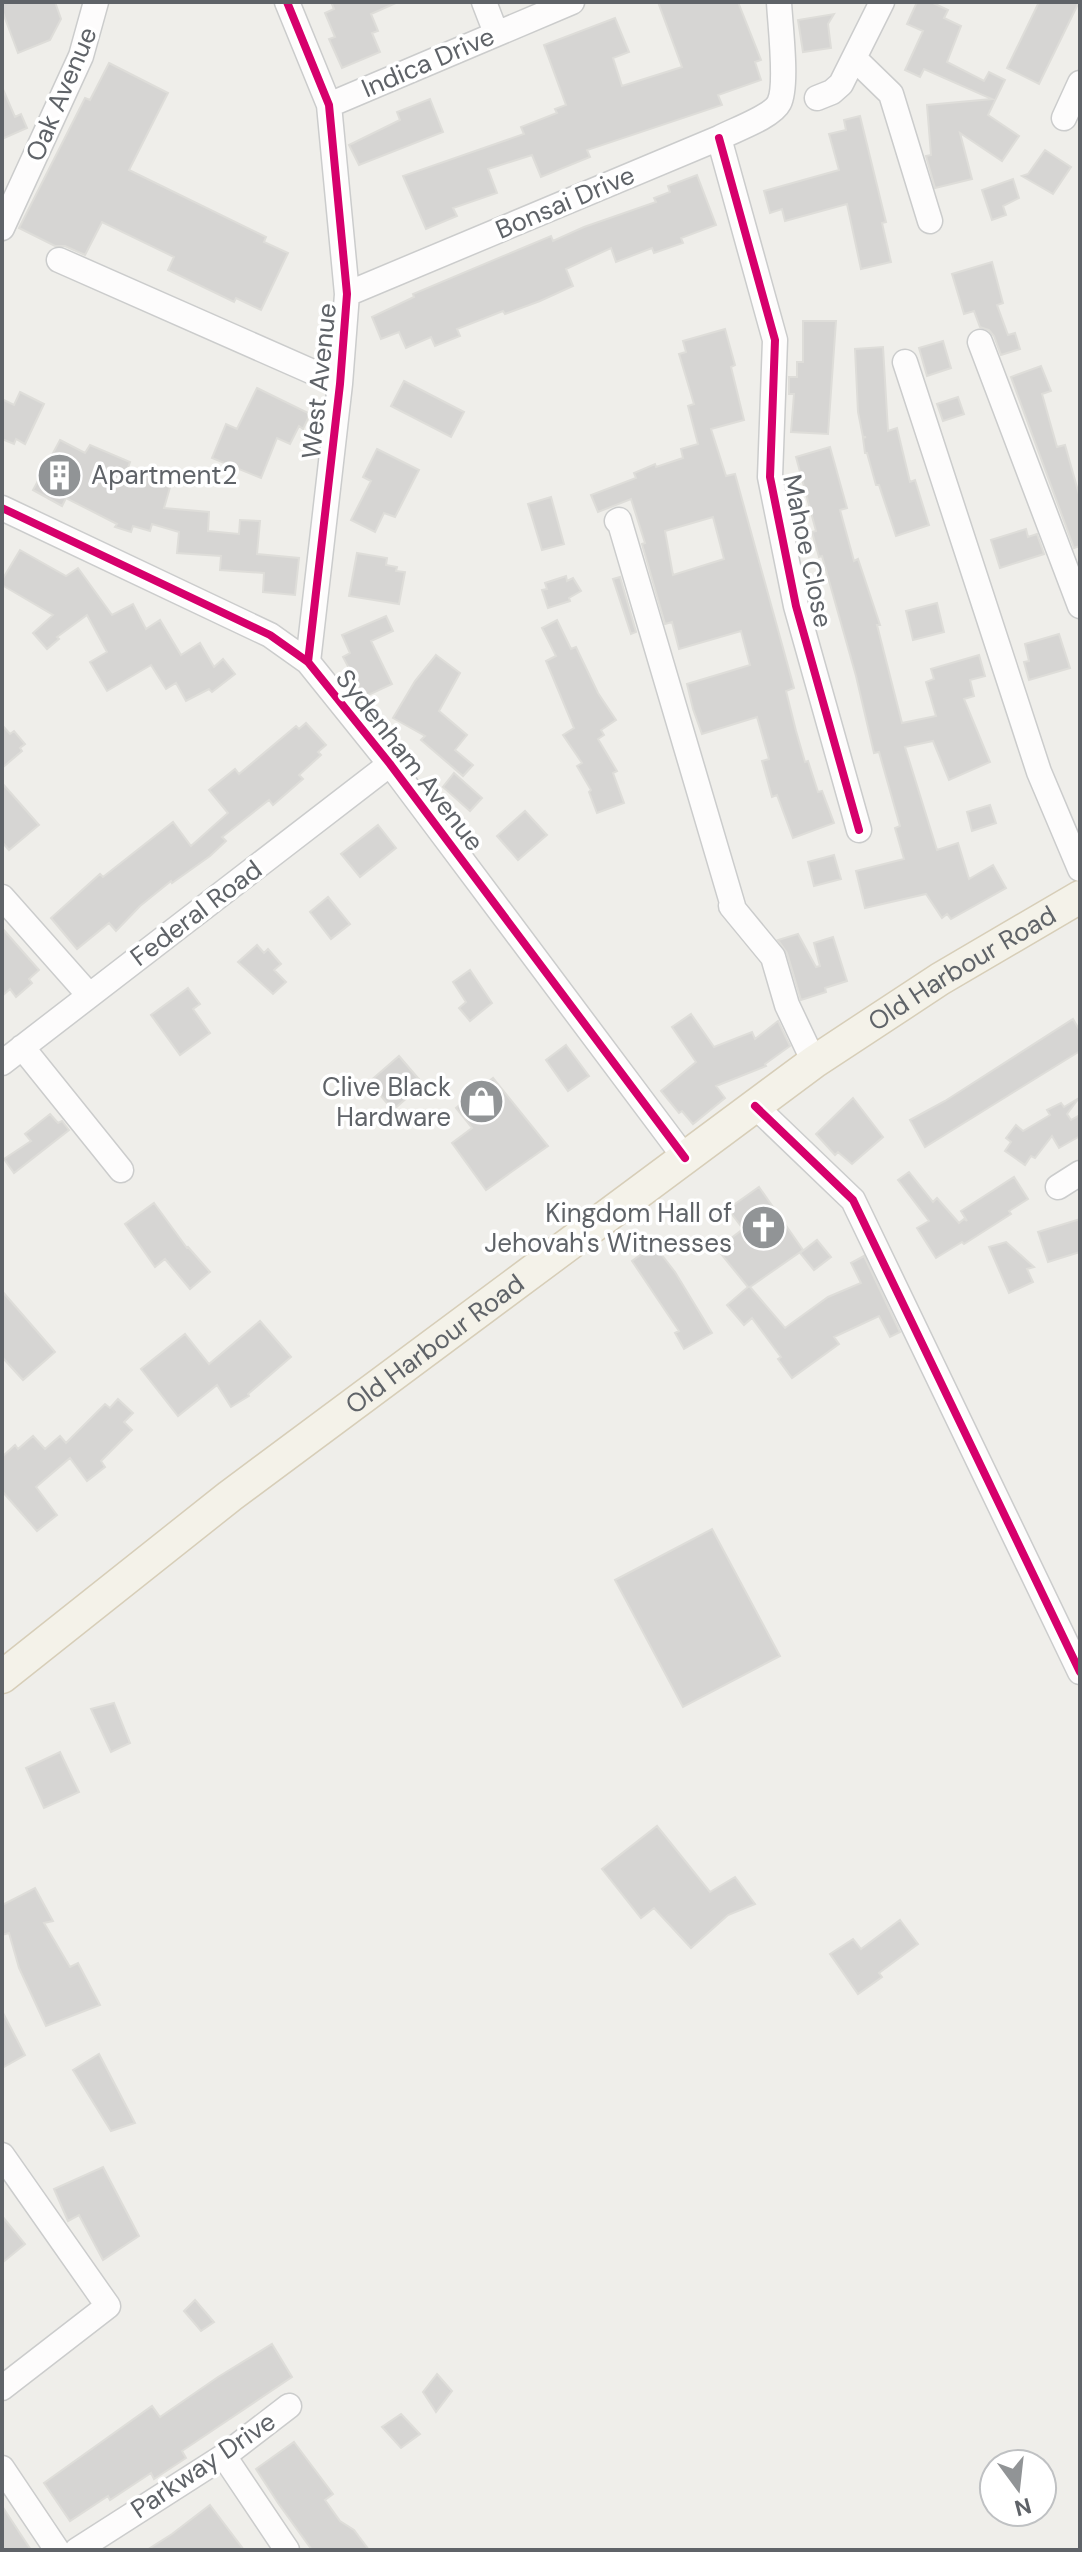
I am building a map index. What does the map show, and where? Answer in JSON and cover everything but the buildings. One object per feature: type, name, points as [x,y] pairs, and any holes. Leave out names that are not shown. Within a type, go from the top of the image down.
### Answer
[{"type":"main road","name":"Old Harbour Road","points":[[2,1677],[230,1496],[814,1062],[940,979],[1075,907]]},
{"type":"street","name":"Oak Avenue","points":[[2,228],[81,56],[96,2]]},
{"type":"street","name":"West Avenue","points":[[287,2],[329,105],[347,294],[340,384],[308,662]]},
{"type":"street","points":[[484,2],[496,33]]},
{"type":"street","name":"Indica Drive","points":[[329,105],[572,2]]},
{"type":"street","name":"Bonsai Drive","points":[[347,294],[719,138],[764,116],[779,104],[783,86],[779,2]]},
{"type":"street","points":[[817,98],[841,84],[882,2]]},
{"type":"street","points":[[855,59],[891,94],[930,221]]},
{"type":"street","points":[[1064,118],[1080,83]]},
{"type":"street","name":"Mahoe Close","points":[[719,138],[775,340],[770,477],[796,606],[859,830]]},
{"type":"street","points":[[59,260],[340,384]]},
{"type":"street","points":[[980,342],[1080,606]]},
{"type":"street","points":[[905,362],[1039,772],[1080,869]]},
{"type":"street","name":"Sydenham Avenue","points":[[2,508],[270,635],[308,662],[390,764],[685,1158]]},
{"type":"street","points":[[617,521],[731,906],[773,957],[787,1005],[814,1062]]},
{"type":"street","name":"Federal Road","points":[[2,1063],[390,764]]},
{"type":"street","points":[[2,897],[89,995]]},
{"type":"street","points":[[22,1047],[121,1170]]},
{"type":"street","points":[[755,1106],[853,1200],[1080,1672]]},
{"type":"street","points":[[1058,1187],[1080,1173]]},
{"type":"street","points":[[2,2155],[108,2306],[2,2388]]},
{"type":"street","name":"Parkway Drive","points":[[77,2550],[224,2456],[289,2406]]},
{"type":"street","points":[[224,2456],[287,2550]]},
{"type":"street","points":[[2,2468],[57,2550]]},
{"type":"cycle path","points":[[287,2],[329,105],[347,294],[340,384],[308,662]]},
{"type":"cycle path","points":[[719,138],[775,340],[770,477],[796,606],[859,830]]},
{"type":"cycle path","points":[[2,508],[270,635],[308,662],[390,764],[685,1158]]},
{"type":"cycle path","points":[[755,1106],[853,1200],[1080,1672]]},
{"type":"place","name":"Apartment2","points":[[60,475]]},
{"type":"place","name":"Clive Black Hardware","points":[[482,1102]]},
{"type":"place","name":"Kingdom Hall of Jehovah's Witnesses","points":[[763,1228]]}]
